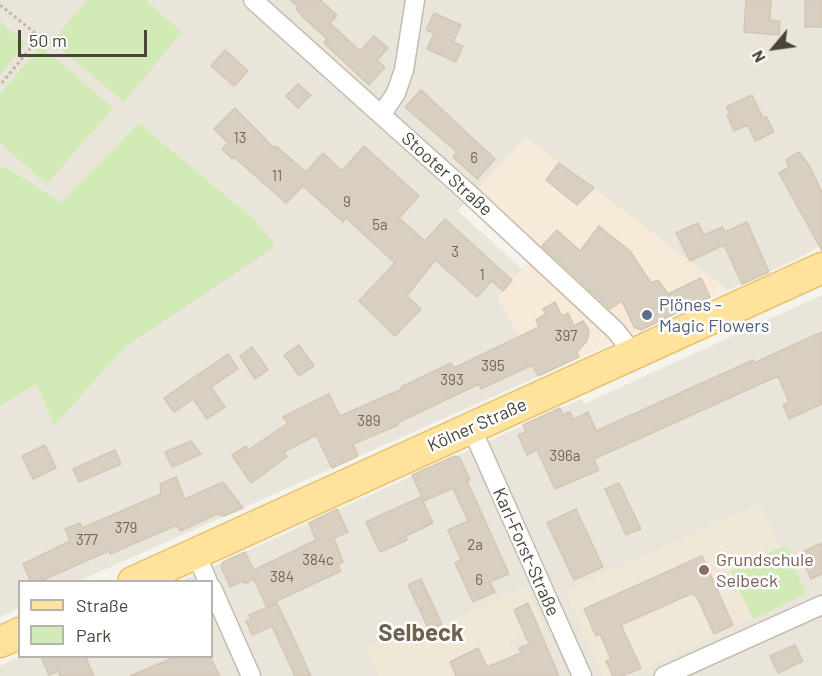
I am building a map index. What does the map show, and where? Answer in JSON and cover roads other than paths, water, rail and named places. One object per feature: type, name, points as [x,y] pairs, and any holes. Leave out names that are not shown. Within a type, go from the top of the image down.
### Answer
[{"type":"main road","name":"Kölner Straße","points":[[137,580],[822,268]]},
{"type":"main road","points":[[0,642],[18,634]]},
{"type":"street","name":"Stooter Straße","points":[[253,0],[466,191],[615,330],[634,354]]},
{"type":"street","points":[[382,114],[396,93],[405,70],[415,0]]},
{"type":"street","name":"Karl-Forst-Straße","points":[[471,427],[582,676]]},
{"type":"street","points":[[196,553],[207,580]]},
{"type":"street","points":[[213,590],[251,676]]},
{"type":"street","points":[[664,676],[822,605]]},
{"type":"place","name":"Plönes - Magic Flowers","points":[[647,315]]},
{"type":"place","name":"Grundschule Selbeck","points":[[704,570]]},
{"type":"district","name":"Selbeck","points":[[421,633]]}]
